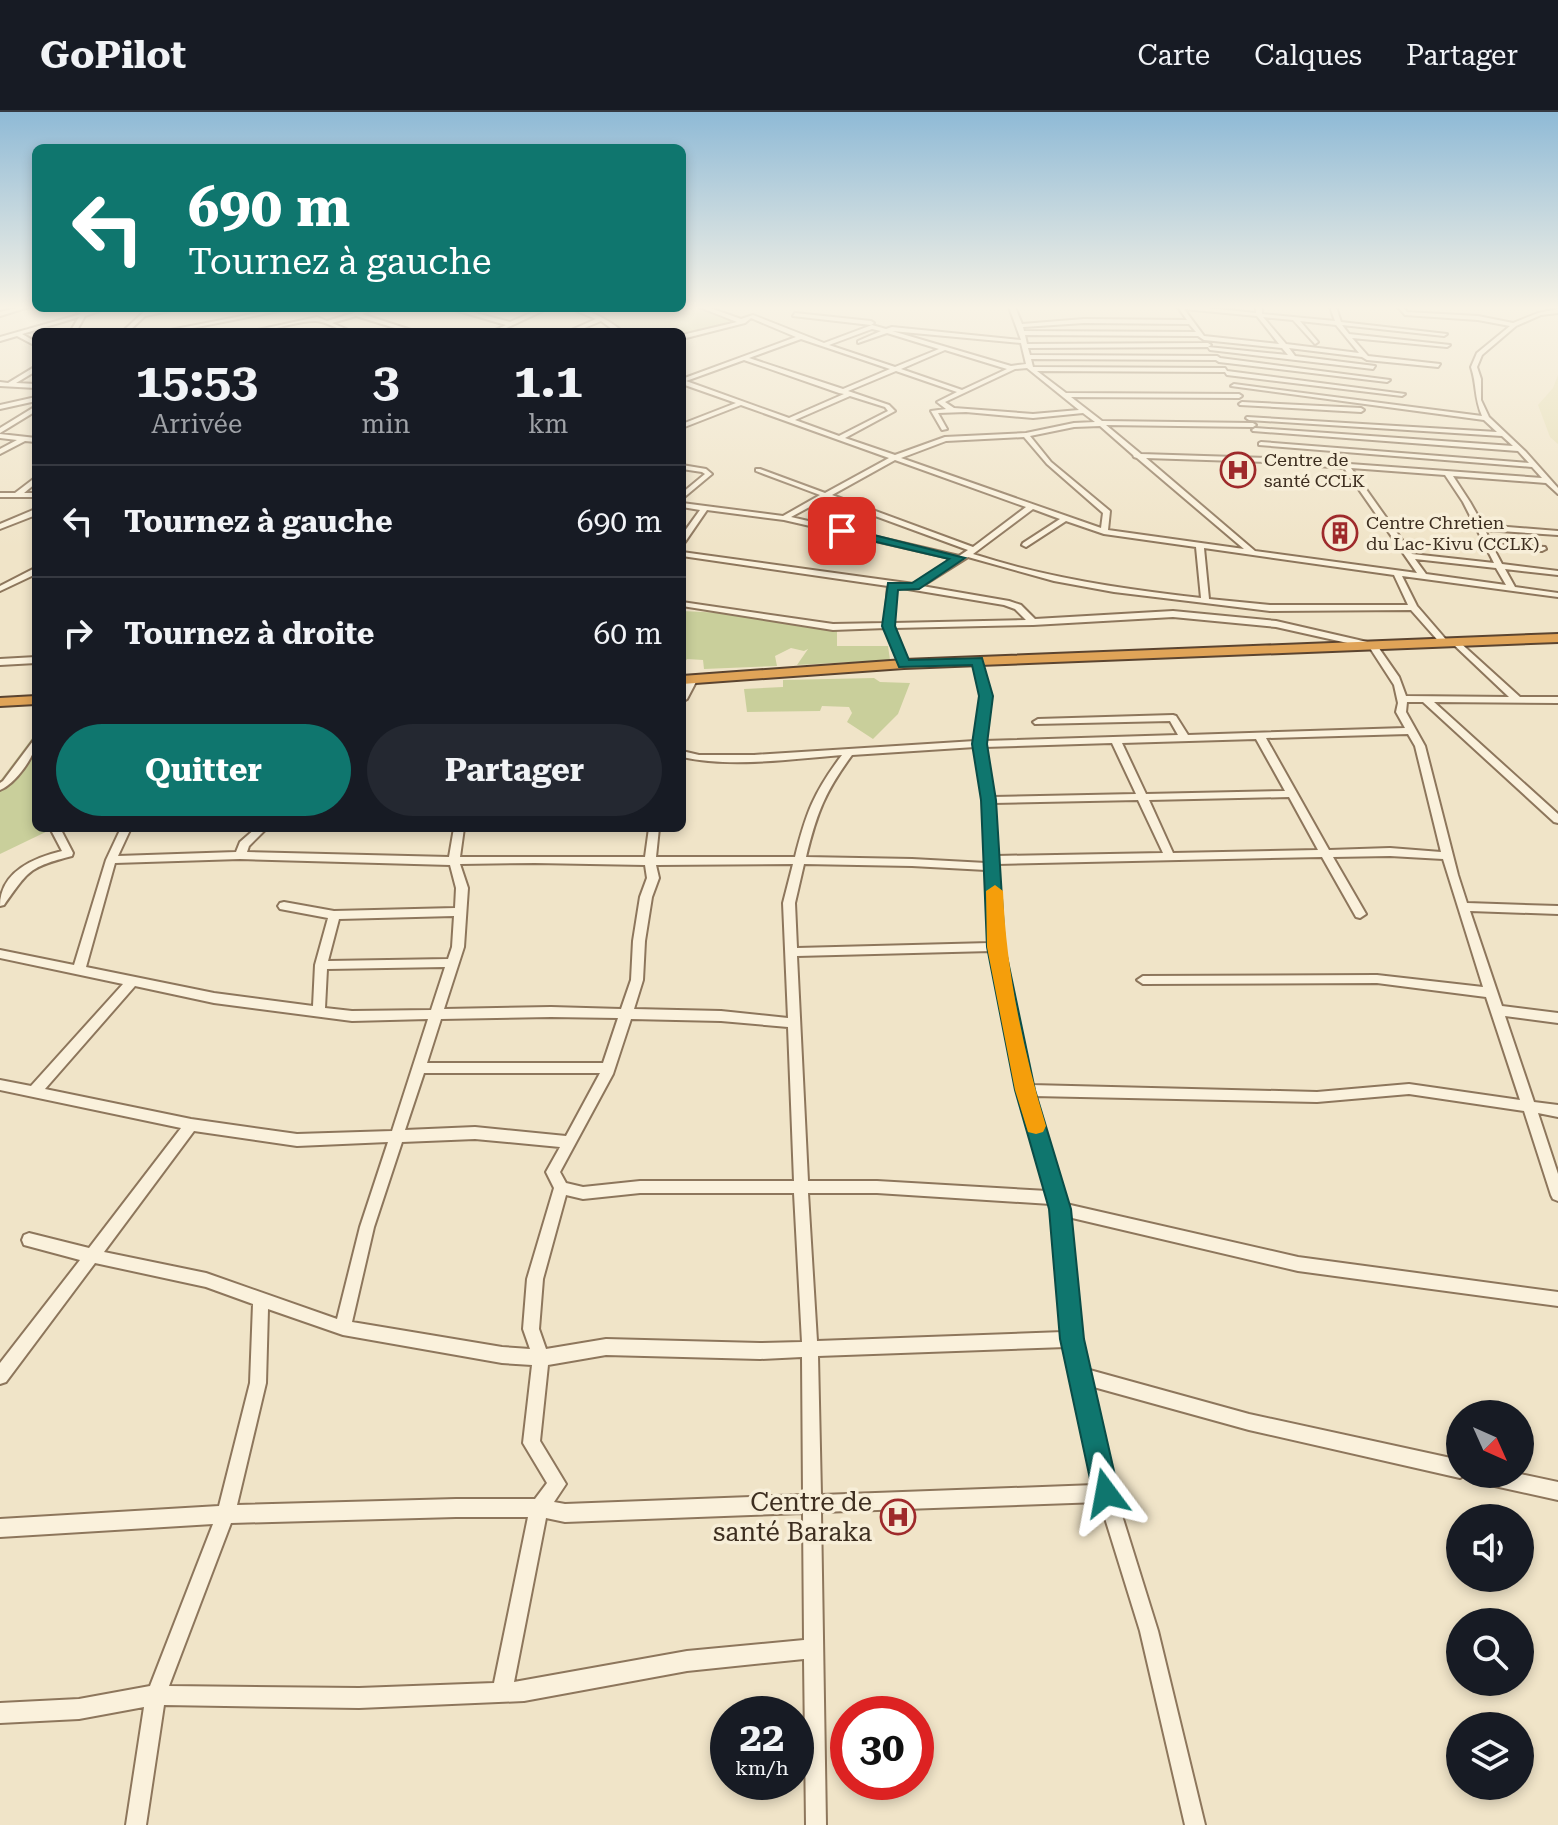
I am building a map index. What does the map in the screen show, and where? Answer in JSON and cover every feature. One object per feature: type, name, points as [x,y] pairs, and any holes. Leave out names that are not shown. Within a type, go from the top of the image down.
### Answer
[{"type":"highway","points":[[687,680],[904,664],[1558,638]]},
{"type":"highway","points":[[0,702],[32,700]]},
{"type":"street","points":[[693,387],[1104,532],[1558,595]]},
{"type":"street","points":[[827,387],[887,406],[892,411],[838,439]]},
{"type":"street","points":[[788,421],[857,387]]},
{"type":"street","points":[[947,387],[963,392]]},
{"type":"street","points":[[951,409],[940,402],[974,387]]},
{"type":"street","points":[[1055,387],[1252,552]]},
{"type":"street","points":[[1234,387],[1267,460]]},
{"type":"street","points":[[1241,387],[1486,418]]},
{"type":"street","points":[[1316,387],[1323,398]]},
{"type":"street","points":[[1346,387],[1402,394]]},
{"type":"street","points":[[1394,387],[1417,410]]},
{"type":"street","points":[[1477,387],[1478,400],[1486,418],[1520,449],[1558,492]]},
{"type":"street","points":[[1065,395],[1240,400],[1456,418]]},
{"type":"street","points":[[0,407],[32,400]]},
{"type":"street","points":[[686,424],[739,404]]},
{"type":"street","points":[[944,429],[934,411],[951,409],[1033,416],[1086,411]]},
{"type":"street","points":[[0,434],[32,412]]},
{"type":"street","points":[[784,518],[894,458],[949,438],[1026,435],[1074,425],[1101,424],[1252,424],[1503,434]]},
{"type":"street","points":[[1252,424],[1520,449]]},
{"type":"street","points":[[0,434],[32,440]]},
{"type":"street","points":[[1026,435],[1049,463],[1107,513],[1104,532]]},
{"type":"street","points":[[0,452],[23,439]]},
{"type":"street","points":[[1261,444],[1534,465]]},
{"type":"street","points":[[1136,456],[1267,460],[1549,481]]},
{"type":"street","points":[[1347,467],[1423,576]]},
{"type":"street","points":[[686,468],[709,474],[686,494]]},
{"type":"street","points":[[758,470],[966,554],[1016,571],[1080,585],[1270,608],[1413,607]]},
{"type":"street","points":[[1448,474],[1465,495],[1496,565],[1512,589]]},
{"type":"street","points":[[17,495],[32,482]]},
{"type":"street","points":[[0,495],[32,495]]},
{"type":"street","points":[[686,506],[784,518],[966,554]]},
{"type":"street","points":[[915,587],[1031,507]]},
{"type":"street","points":[[686,534],[705,508]]},
{"type":"street","points":[[1,526],[32,514]]},
{"type":"street","points":[[1026,545],[1064,519]]},
{"type":"street","points":[[1480,527],[1558,533]]},
{"type":"street","points":[[1200,546],[1205,601]]},
{"type":"street","points":[[1488,546],[1542,549]]},
{"type":"street","points":[[686,555],[915,587],[1013,605],[1033,622]]},
{"type":"street","points":[[1408,556],[1558,573]]},
{"type":"street","points":[[0,589],[32,573]]},
{"type":"street","points":[[1397,573],[1413,607],[1517,699]]},
{"type":"street","points":[[892,586],[889,626],[904,664]]},
{"type":"street","points":[[1145,594],[1173,614]]},
{"type":"street","points":[[686,606],[833,627],[1033,622],[1173,614],[1276,624],[1373,646],[1402,689],[1404,699],[1401,712],[1420,746],[1447,856],[1558,1195]]},
{"type":"street","points":[[13,661],[32,651]]},
{"type":"street","points":[[0,662],[32,660]]},
{"type":"street","points":[[977,661],[986,696],[979,744],[988,800],[996,947],[1025,1090],[1059,1204],[1072,1339],[1079,1375],[1106,1493],[1149,1631],[1195,1825]]},
{"type":"street","points":[[1404,699],[1558,700]]},
{"type":"street","points":[[1426,700],[1558,820]]},
{"type":"street","points":[[1038,722],[1173,718],[1185,738]]},
{"type":"street","points":[[686,755],[699,758],[754,758],[979,744],[1413,731]]},
{"type":"street","points":[[1259,735],[1360,914]]},
{"type":"street","points":[[1116,741],[1170,857]]},
{"type":"street","points":[[0,787],[7,783],[32,749]]},
{"type":"street","points":[[816,1825],[810,1349],[789,903],[811,815],[827,782],[850,751]]},
{"type":"street","points":[[988,800],[1293,794]]},
{"type":"street","points":[[0,902],[4,890],[21,869],[28,864],[68,853],[57,832]]},
{"type":"street","points":[[79,970],[111,860],[124,832]]},
{"type":"street","points":[[240,855],[244,844],[258,832]]},
{"type":"street","points":[[343,1328],[367,1227],[434,1013],[458,947],[462,888],[454,861],[458,832]]},
{"type":"street","points":[[502,1692],[539,1508],[557,1484],[531,1443],[541,1358],[531,1329],[535,1279],[561,1188],[553,1172],[608,1068],[641,962],[639,941],[646,897],[653,878],[650,861],[654,832]]},
{"type":"street","points":[[111,860],[240,855],[454,861],[544,858],[993,863],[1325,853],[1390,852],[1447,856]]},
{"type":"street","points":[[284,906],[334,915],[461,912]]},
{"type":"street","points":[[1463,907],[1558,910]]},
{"type":"street","points":[[319,1012],[321,965],[334,915]]},
{"type":"street","points":[[793,952],[996,947]]},
{"type":"street","points":[[0,954],[214,998],[352,1016],[434,1013],[721,1016],[795,1023]]},
{"type":"street","points":[[321,965],[454,963]]},
{"type":"street","points":[[1143,980],[1377,979],[1491,993]]},
{"type":"street","points":[[34,1092],[132,982]]},
{"type":"street","points":[[1498,1010],[1558,1018]]},
{"type":"street","points":[[418,1068],[608,1068]]},
{"type":"street","points":[[0,1085],[191,1125],[316,1142],[398,1134],[475,1133],[570,1142]]},
{"type":"street","points":[[1025,1090],[1317,1097],[1409,1089],[1558,1111]]},
{"type":"street","points":[[0,1376],[191,1125]]},
{"type":"street","points":[[561,1188],[583,1193],[640,1187],[877,1187],[1059,1204],[1298,1264],[1558,1299]]},
{"type":"street","points":[[29,1240],[163,1269],[343,1328],[425,1345],[541,1358],[606,1347],[760,1351],[1072,1339]]},
{"type":"street","points":[[136,1825],[156,1695],[226,1514],[258,1383],[261,1300]]},
{"type":"street","points":[[1079,1375],[1249,1422],[1446,1466]]},
{"type":"street","points":[[1534,1486],[1558,1491]]},
{"type":"street","points":[[0,1528],[226,1514],[539,1508],[565,1513],[813,1501],[1106,1493]]},
{"type":"street","points":[[0,1713],[79,1709],[156,1695],[359,1698],[524,1691],[687,1661],[812,1649]]},
{"type":"shaded area","points":[[1558,387],[1558,444],[1550,437],[1538,405],[1553,388]]},
{"type":"green space","points":[[686,611],[724,613],[837,629],[837,646],[888,646],[890,660],[797,665],[808,649],[791,648],[775,656],[777,666],[704,669],[703,660],[687,659]]},
{"type":"green space","points":[[874,678],[880,682],[910,683],[898,714],[873,739],[847,722],[852,713],[849,707],[822,706],[820,711],[747,712],[744,689],[783,687],[783,680]]},
{"type":"green space","points":[[32,738],[32,832],[46,832],[0,854],[0,781]]},
{"type":"slow traffic","points":[[995,891],[996,947],[1025,1090],[1036,1126]]},
{"type":"place","name":"Centre de santé CCLK","points":[[1238,470]]},
{"type":"place","name":"Centre Chretien du Lac-Kivu (CCLK)","points":[[1340,533]]},
{"type":"place","name":"Centre de santé Baraka","points":[[898,1517]]},
{"type":"route","points":[[842,531],[959,558],[915,587],[892,586],[889,626],[904,664],[977,661],[986,696],[979,744],[988,800],[996,947],[1025,1090],[1060,1209],[1072,1339],[1106,1493]]}]
